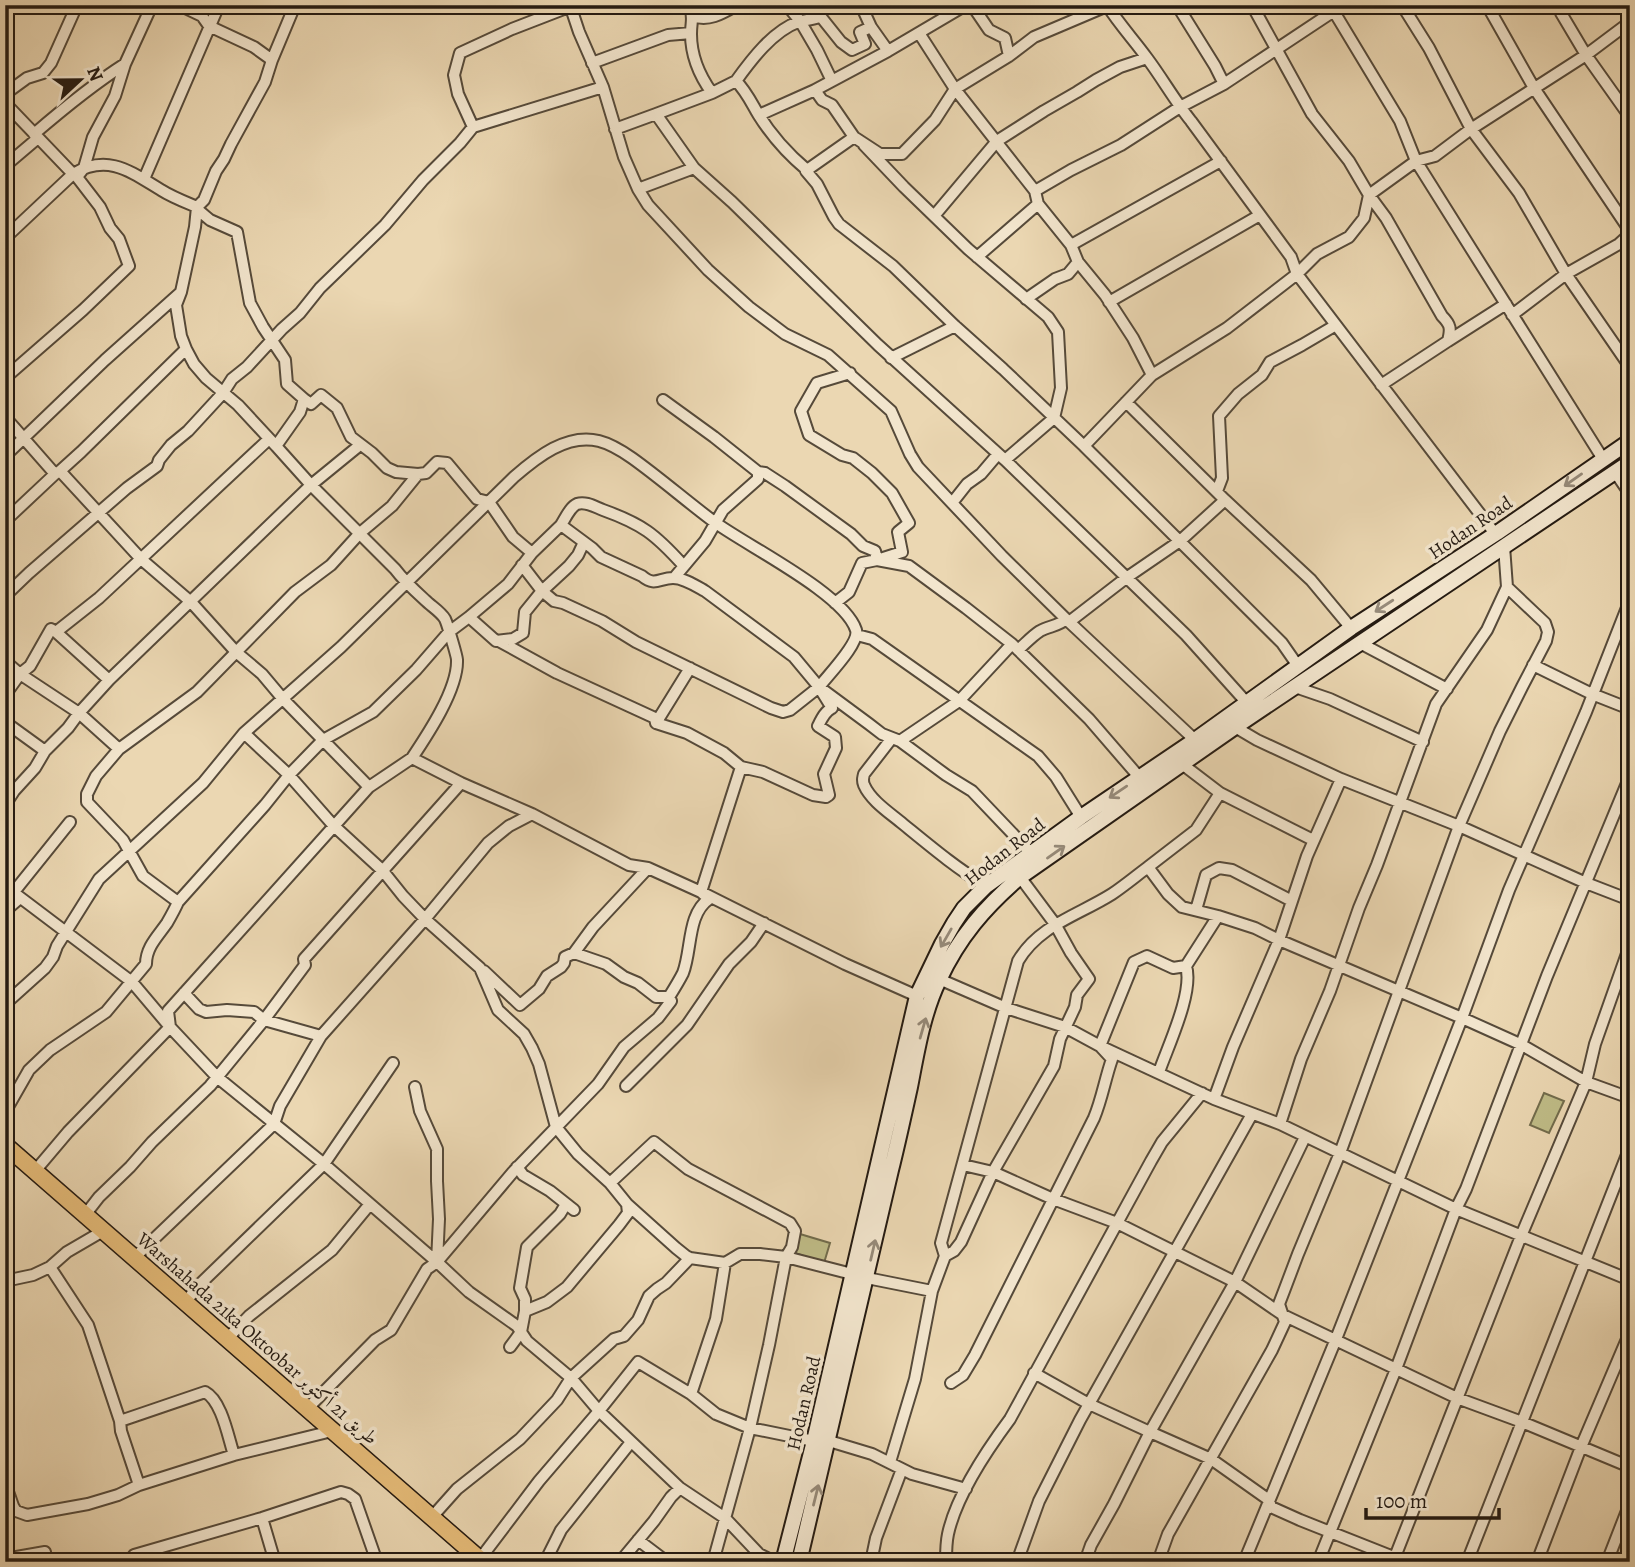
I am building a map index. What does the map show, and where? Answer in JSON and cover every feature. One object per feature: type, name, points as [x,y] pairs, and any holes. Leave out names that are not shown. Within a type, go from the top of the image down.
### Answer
[{"type":"main road","name":"Hodan Road","points":[[799,1562],[821,1441],[860,1276],[917,996],[942,944],[964,908],[986,887],[1081,817],[1195,740],[1351,628],[1497,533],[1630,441]]},
{"type":"main road","name":"Hodan Road","points":[[860,1276],[906,1107],[919,1040],[930,1002],[939,979],[959,944],[995,898],[1020,877],[1235,727],[1630,463]]},
{"type":"main road","name":"Warshahada 21ka Oktoobar طريق 21 أكتوبر","points":[[5,1145],[481,1560]]},
{"type":"main road","name":"Hodan Road","points":[[783,1562],[821,1441]]},
{"type":"street","points":[[5,94],[27,78],[43,73],[51,63],[78,5]]},
{"type":"street","points":[[5,238],[78,171],[115,96],[125,64],[152,5]]},
{"type":"street","points":[[179,5],[202,16],[209,26],[254,47],[272,60]]},
{"type":"street","points":[[144,179],[219,5]]},
{"type":"street","points":[[170,1027],[168,1011],[333,825],[369,787],[412,758],[447,698],[457,668],[457,656],[444,617],[405,583],[395,569],[311,485],[250,417],[206,378],[186,349],[177,316],[176,305],[181,292],[197,208],[204,200],[216,171],[265,82],[295,5]]},
{"type":"street","points":[[692,10],[701,19],[737,5]]},
{"type":"street","points":[[787,5],[800,21],[832,81]]},
{"type":"street","points":[[861,5],[871,27],[888,51]]},
{"type":"street","points":[[759,115],[832,81],[966,5]]},
{"type":"street","points":[[972,5],[989,30],[1005,38],[1009,56]]},
{"type":"street","points":[[1177,5],[1224,84]]},
{"type":"street","points":[[1252,5],[1312,114],[1349,161],[1442,316],[1450,324],[1448,341]]},
{"type":"street","points":[[1402,5],[1429,48],[1471,129],[1519,193],[1566,274],[1630,367]]},
{"type":"street","points":[[1487,5],[1534,88],[1630,233],[1619,244],[1566,274],[1512,315]]},
{"type":"street","points":[[473,127],[458,93],[454,75],[460,53],[571,6],[603,87],[624,157],[638,189],[663,223],[708,270],[749,307],[785,334],[828,355],[891,411],[918,467],[1002,556],[1195,740]]},
{"type":"street","points":[[864,145],[880,154],[902,154],[935,120],[956,89],[1034,37],[1107,6],[1291,257],[1297,274],[1497,533]]},
{"type":"street","points":[[1035,191],[1121,145],[1180,107],[1224,84],[1335,8],[1400,121],[1416,160],[1603,459]]},
{"type":"street","points":[[692,10],[693,52],[700,77],[712,93]]},
{"type":"street","points":[[1561,13],[1586,55],[1630,117]]},
{"type":"street","points":[[615,129],[712,93],[736,81],[774,37],[800,21],[821,17],[841,42],[852,50],[865,44],[860,33],[871,27]]},
{"type":"street","points":[[1084,446],[1152,375],[1227,328],[1297,274],[1317,254],[1343,240],[1358,227],[1364,218],[1369,195],[1416,160],[1435,156],[1471,129],[1586,55],[1630,22]]},
{"type":"street","points":[[592,63],[668,36],[691,33]]},
{"type":"street","points":[[919,33],[956,89],[1035,191],[1038,204],[1071,245],[1078,262],[1133,338],[1152,375]]},
{"type":"street","points":[[934,216],[997,141],[1096,80],[1147,58]]},
{"type":"street","points":[[5,166],[76,98],[125,64]]},
{"type":"street","points":[[736,81],[790,156],[807,170],[839,224],[892,266],[1084,446],[1282,643],[1298,666]]},
{"type":"street","points":[[5,596],[98,513],[157,466],[171,445],[188,431],[223,393],[232,379],[247,367],[300,313],[320,288],[385,225],[473,127],[603,87]]},
{"type":"street","points":[[815,90],[822,100],[832,105],[854,137],[934,216],[1052,322],[1059,337],[1061,388],[1054,418],[967,484],[952,503]]},
{"type":"street","points":[[5,103],[36,136],[78,171]]},
{"type":"street","points":[[656,114],[694,168],[891,358],[1001,457],[1186,635],[1247,703]]},
{"type":"street","points":[[807,170],[854,137]]},
{"type":"street","points":[[1071,245],[1220,160]]},
{"type":"street","points":[[78,171],[103,164],[123,167],[237,233],[250,303],[285,360],[287,384],[311,404],[321,395],[337,408],[351,438],[387,468],[396,472],[418,474],[426,473],[437,462],[447,463],[477,499],[489,502],[513,537],[532,553]]},
{"type":"street","points":[[638,189],[694,168]]},
{"type":"street","points":[[5,378],[129,266],[119,239],[78,177],[78,171]]},
{"type":"street","points":[[977,257],[1038,204]]},
{"type":"street","points":[[1109,302],[1260,215]]},
{"type":"street","points":[[1026,299],[1062,275],[1069,274],[1078,262]]},
{"type":"street","points":[[5,456],[181,292]]},
{"type":"street","points":[[1381,385],[1506,304]]},
{"type":"street","points":[[986,887],[934,851],[877,803],[865,787],[864,774],[896,739],[959,701],[1015,647],[1040,632],[1068,621],[1180,541],[1221,496],[1219,416],[1238,394],[1262,375],[1270,362],[1336,325]]},
{"type":"street","points":[[891,358],[955,326]]},
{"type":"street","points":[[5,521],[81,452],[186,349]]},
{"type":"street","points":[[835,603],[849,592],[862,564],[902,552],[898,532],[909,523],[892,493],[878,477],[853,458],[842,455],[809,435],[800,411],[817,383],[850,373]]},
{"type":"street","points":[[57,632],[99,598],[273,442],[300,412],[304,399]]},
{"type":"street","points":[[663,400],[758,472],[765,473],[851,534],[863,546],[875,551],[877,559]]},
{"type":"street","points":[[1126,402],[1311,580],[1351,628]]},
{"type":"street","points":[[5,417],[141,559],[191,602],[236,652],[262,674],[369,787]]},
{"type":"street","points":[[5,1004],[45,968],[99,879],[203,783],[244,733],[341,647],[532,460],[548,450],[570,441],[588,439],[617,448],[655,474],[715,522],[772,557],[835,603],[848,616],[857,635],[844,657],[819,687],[800,704],[782,712],[666,658],[602,621],[554,601],[542,591],[522,565]]},
{"type":"street","points":[[5,805],[10,787],[35,768],[45,751],[109,680],[311,485],[360,445]]},
{"type":"street","points":[[674,578],[705,541],[723,510],[758,479],[758,472]]},
{"type":"street","points":[[1615,472],[1630,494]]},
{"type":"street","points":[[178,902],[143,876],[123,841],[87,802],[87,794],[96,776],[119,750],[197,692],[295,593],[331,565],[360,533],[392,506],[418,474]]},
{"type":"street","points":[[5,1112],[29,1070],[50,1051],[106,1012],[132,982],[146,964],[146,955],[169,921],[178,902],[289,775],[323,740],[373,712],[416,670],[449,632],[508,584],[532,553],[561,525],[574,505],[589,504],[632,521],[649,531],[683,565]]},
{"type":"street","points":[[561,525],[601,558],[645,579],[654,582],[674,578],[705,591],[794,657],[819,687],[832,708],[818,726],[835,737],[836,748],[824,774],[829,795],[819,797],[763,772],[741,767],[724,752],[687,733],[656,723]]},
{"type":"street","points":[[499,641],[513,639],[523,633],[525,612],[542,591],[569,566],[584,542]]},
{"type":"street","points":[[1280,1124],[1436,704],[1487,630],[1507,587],[1504,546]]},
{"type":"street","points":[[877,559],[909,566],[1015,647],[1089,719],[1140,778]]},
{"type":"street","points":[[1158,1562],[1168,1534],[1285,1321],[1279,1304],[1340,1153],[1459,826],[1500,732],[1546,641],[1548,632],[1545,623],[1507,587]]},
{"type":"street","points":[[1244,1562],[1336,1339],[1462,1018],[1494,927],[1628,605]]},
{"type":"street","points":[[469,617],[496,641],[557,673],[655,718],[656,723]]},
{"type":"street","points":[[5,695],[20,674],[30,666],[51,629],[109,680]]},
{"type":"street","points":[[857,635],[872,639],[1038,756],[1056,777],[1081,817]]},
{"type":"street","points":[[1360,643],[1447,689]]},
{"type":"street","points":[[5,661],[79,713],[119,750]]},
{"type":"street","points":[[1533,665],[1630,709]]},
{"type":"street","points":[[656,723],[690,668]]},
{"type":"street","points":[[819,687],[882,734],[896,739],[972,791],[1031,853]]},
{"type":"street","points":[[1295,687],[1330,699],[1423,742]]},
{"type":"street","points":[[5,722],[45,751]]},
{"type":"street","points":[[1235,727],[1341,779],[1459,826],[1630,900]]},
{"type":"street","points":[[244,733],[289,775],[333,825],[383,871],[425,919],[520,1005],[539,989],[547,976],[561,967],[565,957],[574,953],[648,868]]},
{"type":"street","points":[[412,758],[532,814],[629,865],[648,868],[701,891],[845,964],[917,996]]},
{"type":"street","points":[[1182,764],[1220,793],[1313,840]]},
{"type":"street","points":[[701,891],[741,767]]},
{"type":"street","points":[[1318,1562],[1396,1369],[1547,976],[1630,776]]},
{"type":"street","points":[[1214,1099],[1279,940],[1313,840],[1341,779]]},
{"type":"street","points":[[85,1215],[99,1197],[217,1077],[305,965],[304,958],[461,783]]},
{"type":"street","points":[[890,1462],[915,1379],[932,1291],[945,1256],[941,1243],[1018,961],[1025,949],[1055,924],[1112,894],[1196,830],[1220,793]]},
{"type":"street","points":[[134,1258],[274,1124],[280,1106],[321,1036],[488,843],[509,826],[532,814]]},
{"type":"street","points":[[5,911],[13,892],[71,822]]},
{"type":"street","points":[[1148,867],[1168,894],[1182,907],[1219,915],[1255,928],[1521,1045],[1586,1082],[1630,1098]]},
{"type":"street","points":[[1196,910],[1206,875],[1219,868],[1232,870],[1292,901]]},
{"type":"street","points":[[945,1256],[954,1251],[961,1242],[993,1172],[1054,1066],[1060,1039],[1077,995],[1090,979],[1055,924],[1020,877]]},
{"type":"street","points":[[307,1409],[375,1340],[391,1330],[427,1269],[437,1262],[517,1167],[605,1075],[624,1046],[665,1011],[671,1001],[669,997],[682,974],[695,915],[704,902],[709,900],[701,891]]},
{"type":"street","points":[[13,892],[132,982],[217,1077],[324,1164],[469,1292],[517,1326],[527,1341],[571,1378],[599,1411],[680,1488],[725,1518],[759,1554],[775,1562]]},
{"type":"street","points":[[1100,1046],[1134,962],[1147,956],[1173,968],[1186,966],[1219,915]]},
{"type":"street","points":[[626,1086],[687,1024],[729,964],[751,942],[764,923]]},
{"type":"street","points":[[1034,1373],[1089,1404],[1211,1459],[1269,1500],[1271,1507],[1398,1560],[1457,1398],[1586,1082],[1595,1044],[1630,945]]},
{"type":"street","points":[[574,953],[606,964],[656,997],[669,997]]},
{"type":"street","points":[[477,965],[483,972],[498,1010],[524,1034],[532,1048],[556,1127],[578,1154],[610,1183],[627,1204],[685,1256],[725,1263],[740,1254],[786,1257],[932,1291]]},
{"type":"street","points":[[1159,1072],[1185,997],[1188,972],[1186,966]]},
{"type":"street","points":[[939,979],[1006,1008],[1065,1027],[1214,1099],[1280,1124],[1456,1209],[1630,1280]]},
{"type":"street","points":[[184,993],[199,1009],[206,1012],[254,1012],[264,1020],[321,1036]]},
{"type":"street","points":[[34,1171],[170,1027]]},
{"type":"street","points":[[951,1383],[963,1374],[975,1355],[1088,1129],[1112,1059],[1100,1046]]},
{"type":"street","points":[[185,1303],[198,1286],[324,1164],[393,1063]]},
{"type":"street","points":[[415,1087],[420,1111],[437,1149],[437,1262]]},
{"type":"street","points":[[946,1562],[947,1537],[966,1489],[1010,1419],[1150,1161],[1202,1093]]},
{"type":"street","points":[[1017,1562],[1039,1501],[1089,1404],[1252,1114]]},
{"type":"street","points":[[1085,1562],[1091,1545],[1150,1432],[1236,1282],[1305,1137]]},
{"type":"street","points":[[610,1183],[654,1143],[688,1169],[790,1223],[795,1231],[792,1247],[786,1257],[750,1428],[713,1562]]},
{"type":"street","points":[[1467,1562],[1630,1147]]},
{"type":"street","points":[[963,1164],[993,1172],[1053,1199],[1118,1223],[1236,1282],[1283,1315],[1396,1369],[1457,1398],[1630,1467]]},
{"type":"street","points":[[510,1348],[521,1332],[525,1311],[525,1299],[520,1288],[527,1247],[570,1207],[523,1175],[517,1167]]},
{"type":"street","points":[[227,1339],[249,1316],[332,1250],[370,1204]]},
{"type":"street","points":[[525,1311],[547,1302],[566,1287],[620,1225],[628,1213],[627,1204]]},
{"type":"street","points":[[5,1282],[33,1275],[50,1267],[67,1252],[103,1231]]},
{"type":"street","points":[[432,1517],[457,1489],[520,1439],[557,1400],[571,1378],[614,1339],[624,1336],[631,1329],[649,1296],[691,1258]]},
{"type":"street","points":[[691,1394],[716,1319],[725,1263]]},
{"type":"street","points":[[50,1267],[88,1325],[139,1485]]},
{"type":"street","points":[[1537,1562],[1581,1447],[1630,1332]]},
{"type":"street","points":[[481,1560],[539,1481],[638,1362],[691,1394],[716,1414],[750,1428],[872,1454],[912,1474],[966,1489]]},
{"type":"street","points":[[120,1421],[205,1392],[217,1402],[234,1455]]},
{"type":"street","points":[[5,1484],[16,1511],[27,1515],[88,1504],[234,1455],[332,1431]]},
{"type":"street","points":[[545,1562],[561,1530],[631,1442]]},
{"type":"street","points":[[871,1562],[876,1538],[902,1469]]},
{"type":"street","points":[[620,1562],[680,1488]]},
{"type":"street","points":[[134,1555],[341,1492],[355,1499],[377,1562]]},
{"type":"street","points":[[1606,1562],[1630,1503]]},
{"type":"street","points":[[262,1518],[275,1562]]},
{"type":"street","points":[[638,1540],[667,1562]]},
{"type":"street","points":[[5,1559],[45,1552]]},
{"type":"shaded area","points":[[1544,1093],[1564,1101],[1549,1133],[1530,1125]]},
{"type":"shaded area","points":[[800,1234],[830,1243],[824,1263],[795,1253]]}]
